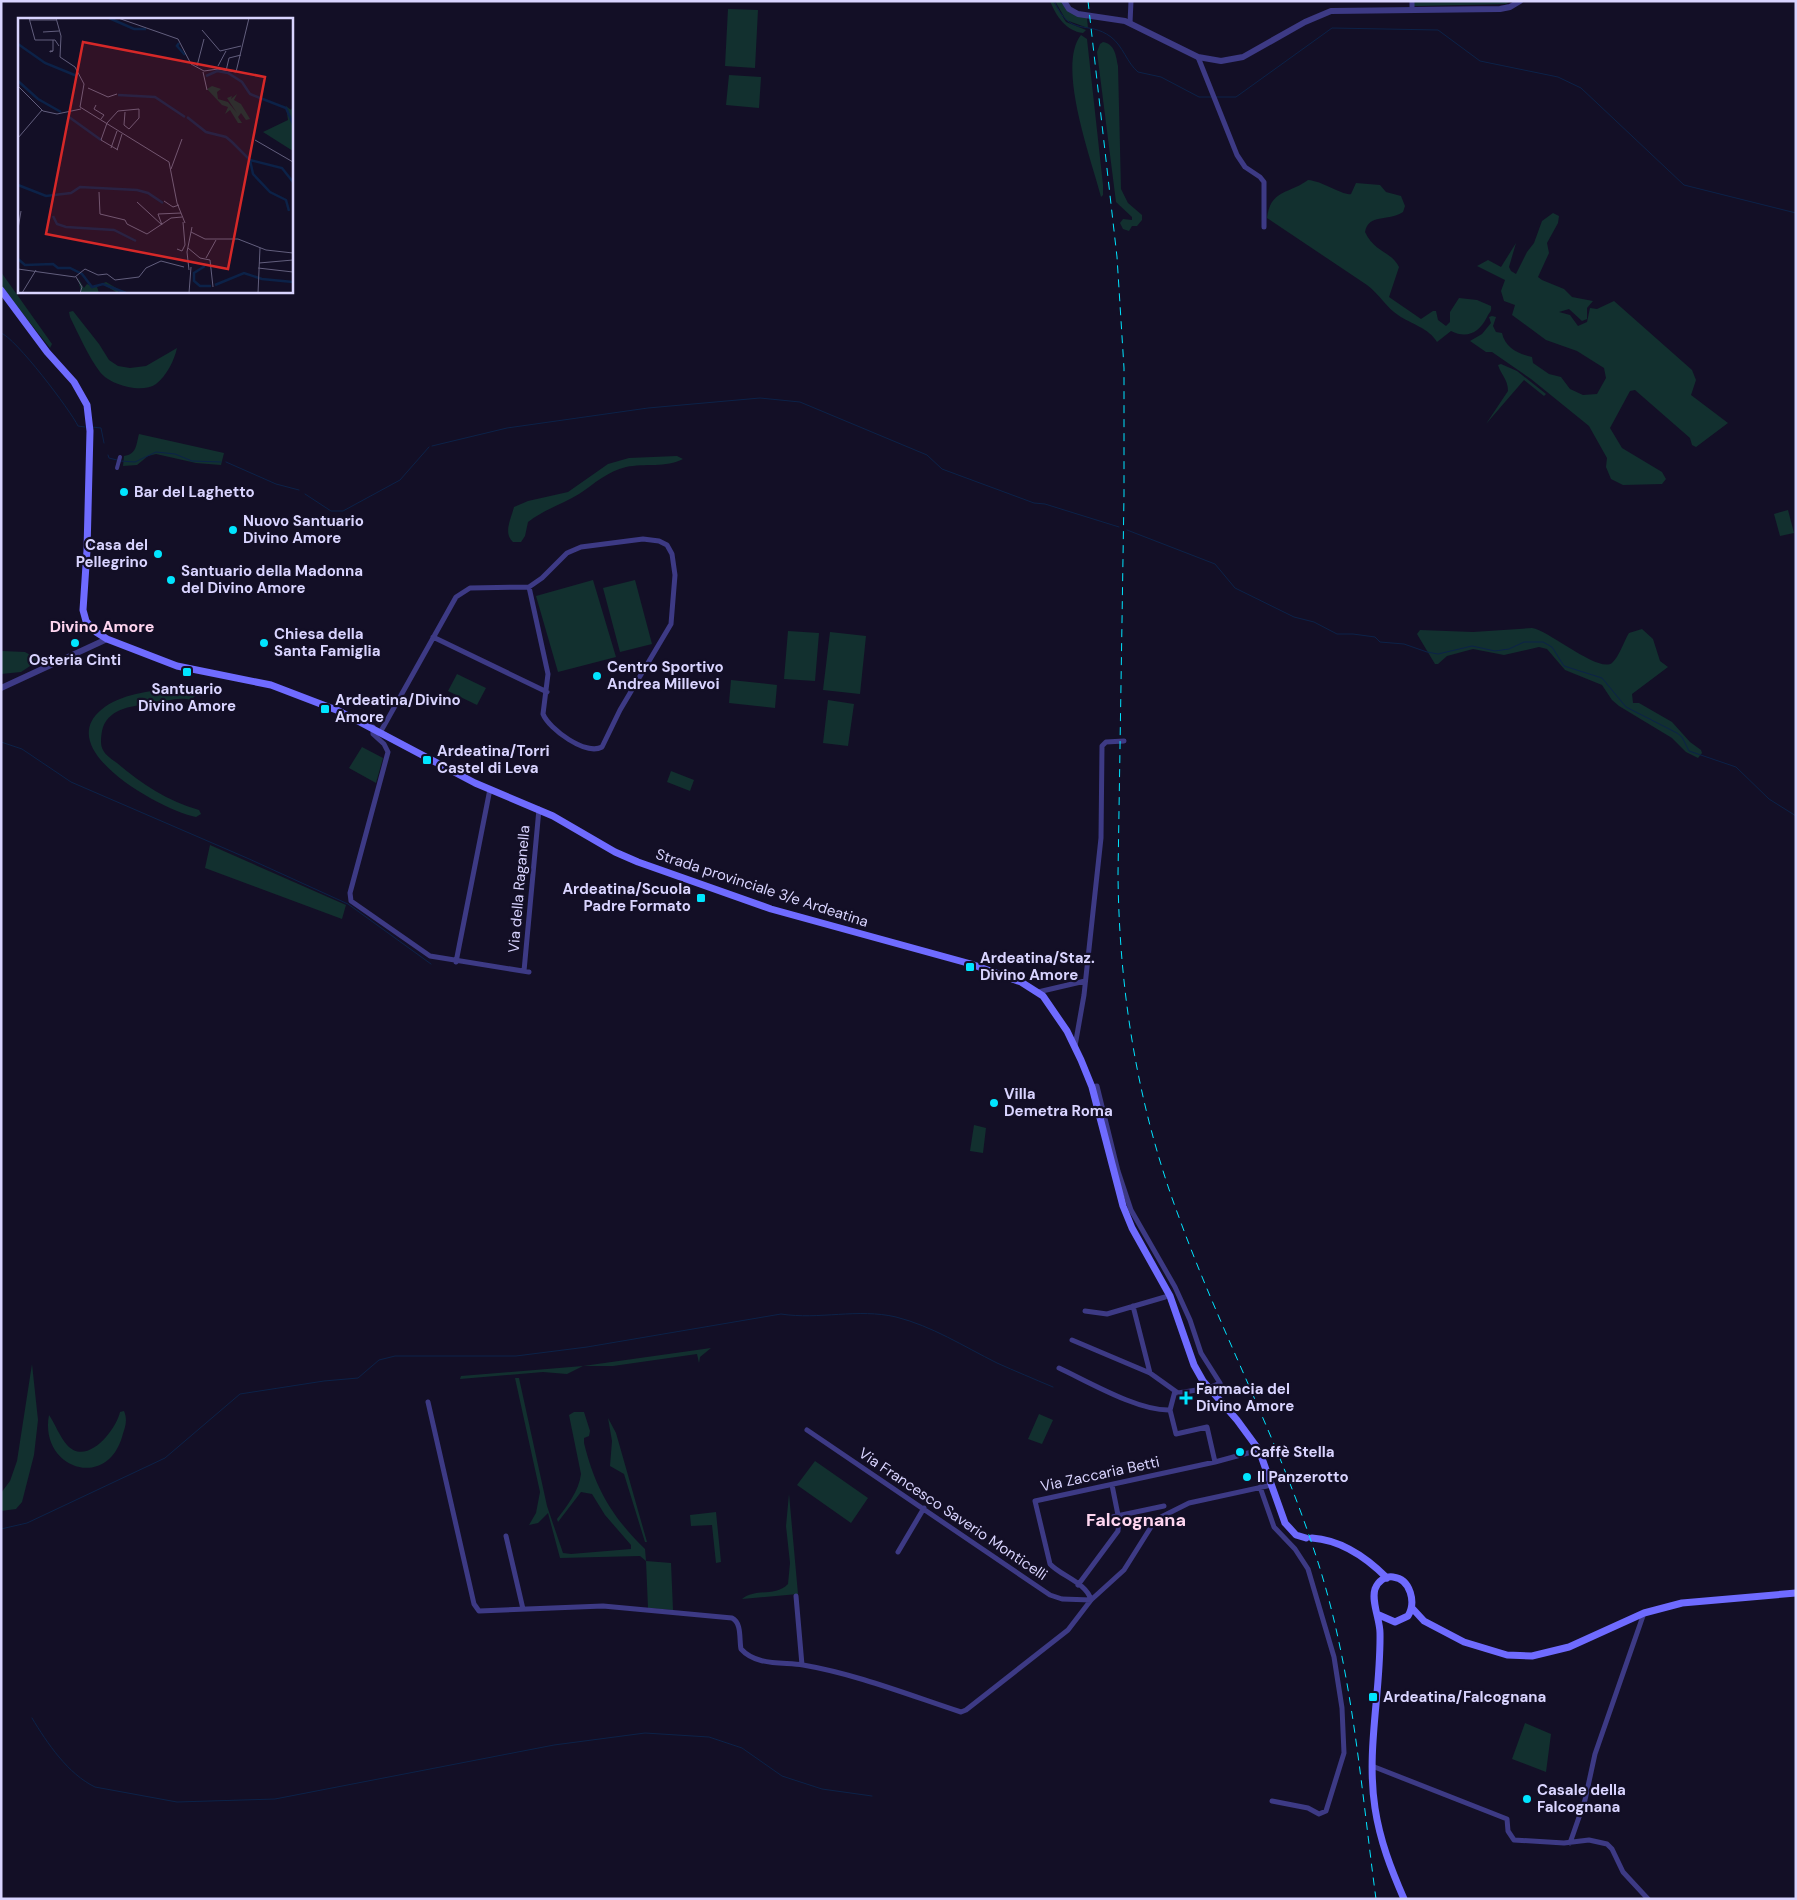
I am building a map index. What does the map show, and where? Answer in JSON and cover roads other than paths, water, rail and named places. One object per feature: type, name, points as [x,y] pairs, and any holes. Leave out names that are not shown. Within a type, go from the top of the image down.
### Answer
[{"type":"main road","name":"Strada provinciale 3/e Ardeatina","points":[[1,290],[47,352],[78,386],[87,405],[90,427],[87,550],[82,610],[85,619],[92,628],[107,639],[184,669],[279,687],[373,727],[463,777],[539,809],[615,852],[638,862],[771,908],[971,964],[1020,982],[1038,992],[1053,1009],[1075,1046],[1092,1087],[1114,1179],[1128,1218],[1170,1296],[1194,1366],[1209,1388],[1237,1420],[1259,1450],[1285,1523],[1296,1535],[1340,1544],[1387,1578],[1399,1579],[1406,1584],[1411,1595],[1412,1608]]},
{"type":"main road","points":[[1375,1568],[1379,1582],[1374,1597],[1379,1615],[1380,1634],[1372,1766],[1375,1807],[1381,1841],[1404,1899]]},
{"type":"main road","points":[[1379,1582],[1387,1578]]},
{"type":"main road","points":[[1379,1615],[1389,1621],[1398,1622],[1406,1618],[1412,1608],[1424,1620],[1456,1638],[1481,1648],[1512,1656],[1532,1656],[1569,1647],[1644,1614],[1699,1600],[1796,1593]]},
{"type":"main road","points":[[1406,1618],[1424,1620]]},
{"type":"main road","points":[[1380,1634],[1389,1621]]},
{"type":"street","points":[[1064,1],[1069,9],[1078,14],[1130,23],[1198,57],[1221,61],[1239,58],[1328,12],[1343,10],[1502,9],[1520,1]]},
{"type":"street","points":[[1130,23],[1131,1]]},
{"type":"street","points":[[1412,1],[1412,10]]},
{"type":"street","points":[[1198,57],[1237,155],[1245,167],[1264,182],[1264,227]]},
{"type":"street","points":[[117,468],[120,457]]},
{"type":"street","points":[[381,731],[456,597],[468,588],[528,587],[542,578],[567,553],[584,546],[654,540],[668,546],[674,560],[675,582],[671,624],[620,710],[602,746],[597,749],[567,738],[552,727],[542,712],[548,692],[546,659],[528,587]]},
{"type":"street","points":[[433,638],[548,692]]},
{"type":"street","points":[[1,688],[107,639]]},
{"type":"street","points":[[373,727],[373,734],[384,744],[388,752],[350,899],[421,952],[435,958],[456,962],[490,789]]},
{"type":"street","points":[[1075,1046],[1085,981],[1101,838],[1102,746],[1109,741],[1124,741]]},
{"type":"street","name":"Via della Raganella","points":[[456,962],[527,971],[539,809]]},
{"type":"street","points":[[1038,992],[1085,981]]},
{"type":"street","points":[[1072,1340],[1150,1373],[1178,1393],[1209,1388],[1220,1383],[1201,1354],[1190,1320],[1175,1287],[1131,1210],[1122,1185],[1097,1086],[1092,1087]]},
{"type":"street","points":[[1085,1311],[1103,1314],[1165,1297]]},
{"type":"street","points":[[1132,1306],[1150,1373]]},
{"type":"street","points":[[1059,1368],[1140,1405],[1158,1410],[1170,1410]]},
{"type":"street","points":[[1175,1391],[1170,1410],[1176,1434],[1207,1427],[1215,1462]]},
{"type":"street","points":[[428,1402],[475,1608],[484,1612],[603,1606],[732,1618],[738,1623],[741,1649],[747,1654],[765,1661],[802,1665],[886,1687],[960,1712],[966,1710],[1068,1630],[1091,1600],[1124,1570],[1151,1527],[1169,1512],[1189,1503],[1272,1485]]},
{"type":"street","name":"Via Francesco Saverio Monticelli","points":[[807,1430],[1050,1595],[1062,1599],[1091,1600]]},
{"type":"street","name":"Via Zaccaria Betti","points":[[1091,1600],[1090,1595],[1050,1564],[1035,1501],[1215,1462],[1259,1450]]},
{"type":"street","points":[[1078,1585],[1115,1537],[1119,1528],[1112,1485]]},
{"type":"street","points":[[1260,1487],[1274,1527],[1295,1549],[1308,1569],[1334,1657],[1343,1716],[1343,1756],[1326,1811],[1319,1814],[1308,1808],[1272,1801]]},
{"type":"street","points":[[1098,1520],[1164,1506]]},
{"type":"street","points":[[898,1552],[924,1508]]},
{"type":"street","points":[[506,1536],[523,1609]]},
{"type":"street","points":[[796,1596],[802,1665]]},
{"type":"street","points":[[1570,1843],[1596,1754],[1644,1614]]},
{"type":"street","points":[[1372,1766],[1507,1819],[1508,1831],[1514,1840],[1570,1843],[1589,1840],[1609,1846],[1623,1872],[1648,1899]]},
{"type":"waterway","points":[[1054,1],[1060,13],[1073,24],[1094,29],[1111,37],[1138,72],[1161,77],[1199,97],[1211,97]]},
{"type":"waterway","points":[[1215,97],[1236,97],[1332,28],[1438,30],[1480,61],[1558,77],[1581,88],[1684,185],[1796,213]]},
{"type":"waterway","points":[[1,333],[30,360],[78,426],[85,427]]},
{"type":"waterway","points":[[432,446],[507,428],[648,408],[760,398],[800,402],[927,455],[942,469],[1034,503],[1045,504],[1119,527]]},
{"type":"waterway","points":[[92,427],[101,428],[104,443]]},
{"type":"waterway","points":[[305,494],[331,511],[343,511],[400,480],[429,447]]},
{"type":"waterway","points":[[121,461],[135,462],[156,452],[175,454],[192,461],[221,462]]},
{"type":"waterway","points":[[108,455],[109,458],[117,460]]},
{"type":"waterway","points":[[226,462],[276,484],[299,490]]},
{"type":"waterway","points":[[1127,530],[1215,564],[1235,588],[1294,617],[1314,622],[1337,634],[1375,637],[1380,642],[1404,644],[1438,654],[1472,646],[1495,651],[1509,649],[1524,642],[1543,642],[1552,647],[1564,666],[1602,678],[1626,707],[1677,733],[1682,737],[1689,751],[1736,767],[1769,799],[1796,816]]},
{"type":"waterway","points":[[1,742],[22,749],[71,782],[348,904],[431,964]]},
{"type":"waterway","points":[[1,1529],[27,1523],[165,1458],[240,1394],[324,1381],[358,1378],[379,1360],[395,1356],[516,1356],[587,1347],[781,1314],[810,1316],[867,1314],[896,1317],[922,1326],[997,1363],[1053,1387]]},
{"type":"waterway","points":[[32,1718],[44,1738],[67,1766],[95,1787],[177,1802],[275,1799],[554,1745],[645,1733],[709,1737],[742,1748],[782,1776],[822,1789],[872,1796]]},
{"type":"railway","points":[[1088,1],[1117,257],[1124,368],[1124,495],[1118,874],[1119,918],[1127,1006],[1142,1093],[1165,1178],[1212,1302],[1282,1464],[1313,1547],[1326,1590],[1346,1677],[1376,1899]]},
{"type":"place","name":"Bar del Laghetto","points":[[124,492]]},
{"type":"place","name":"Nuovo Santuario Divino Amore","points":[[233,530]]},
{"type":"place","name":"Casa del Pellegrino","points":[[158,554]]},
{"type":"place","name":"Santuario della Madonna del Divino Amore","points":[[171,580]]},
{"type":"place","name":"Osteria Cinti","points":[[75,643]]},
{"type":"place","name":"Chiesa della Santa Famiglia","points":[[264,643]]},
{"type":"place","name":"Santuario Divino Amore","points":[[187,672]]},
{"type":"place","name":"Centro Sportivo Andrea Millevoi","points":[[597,676]]},
{"type":"place","name":"Ardeatina/Divino Amore","points":[[325,709]]},
{"type":"place","name":"Ardeatina/Torri Castel di Leva","points":[[427,760]]},
{"type":"place","name":"Ardeatina/Scuola Padre Formato","points":[[701,898]]},
{"type":"place","name":"Ardeatina/Staz. Divino Amore","points":[[970,967]]},
{"type":"place","name":"Villa Demetra Roma","points":[[994,1103]]},
{"type":"place","name":"Farmacia del Divino Amore","points":[[1186,1398]]},
{"type":"place","name":"Caffè Stella","points":[[1240,1452]]},
{"type":"place","name":"Il Panzerotto","points":[[1247,1477]]},
{"type":"place","name":"Ardeatina/Falcognana","points":[[1373,1697]]},
{"type":"place","name":"Casale della Falcognana","points":[[1527,1799]]},
{"type":"district","name":"Divino Amore","points":[[102,626]]},
{"type":"district","name":"Falcognana","points":[[1136,1520]]}]
